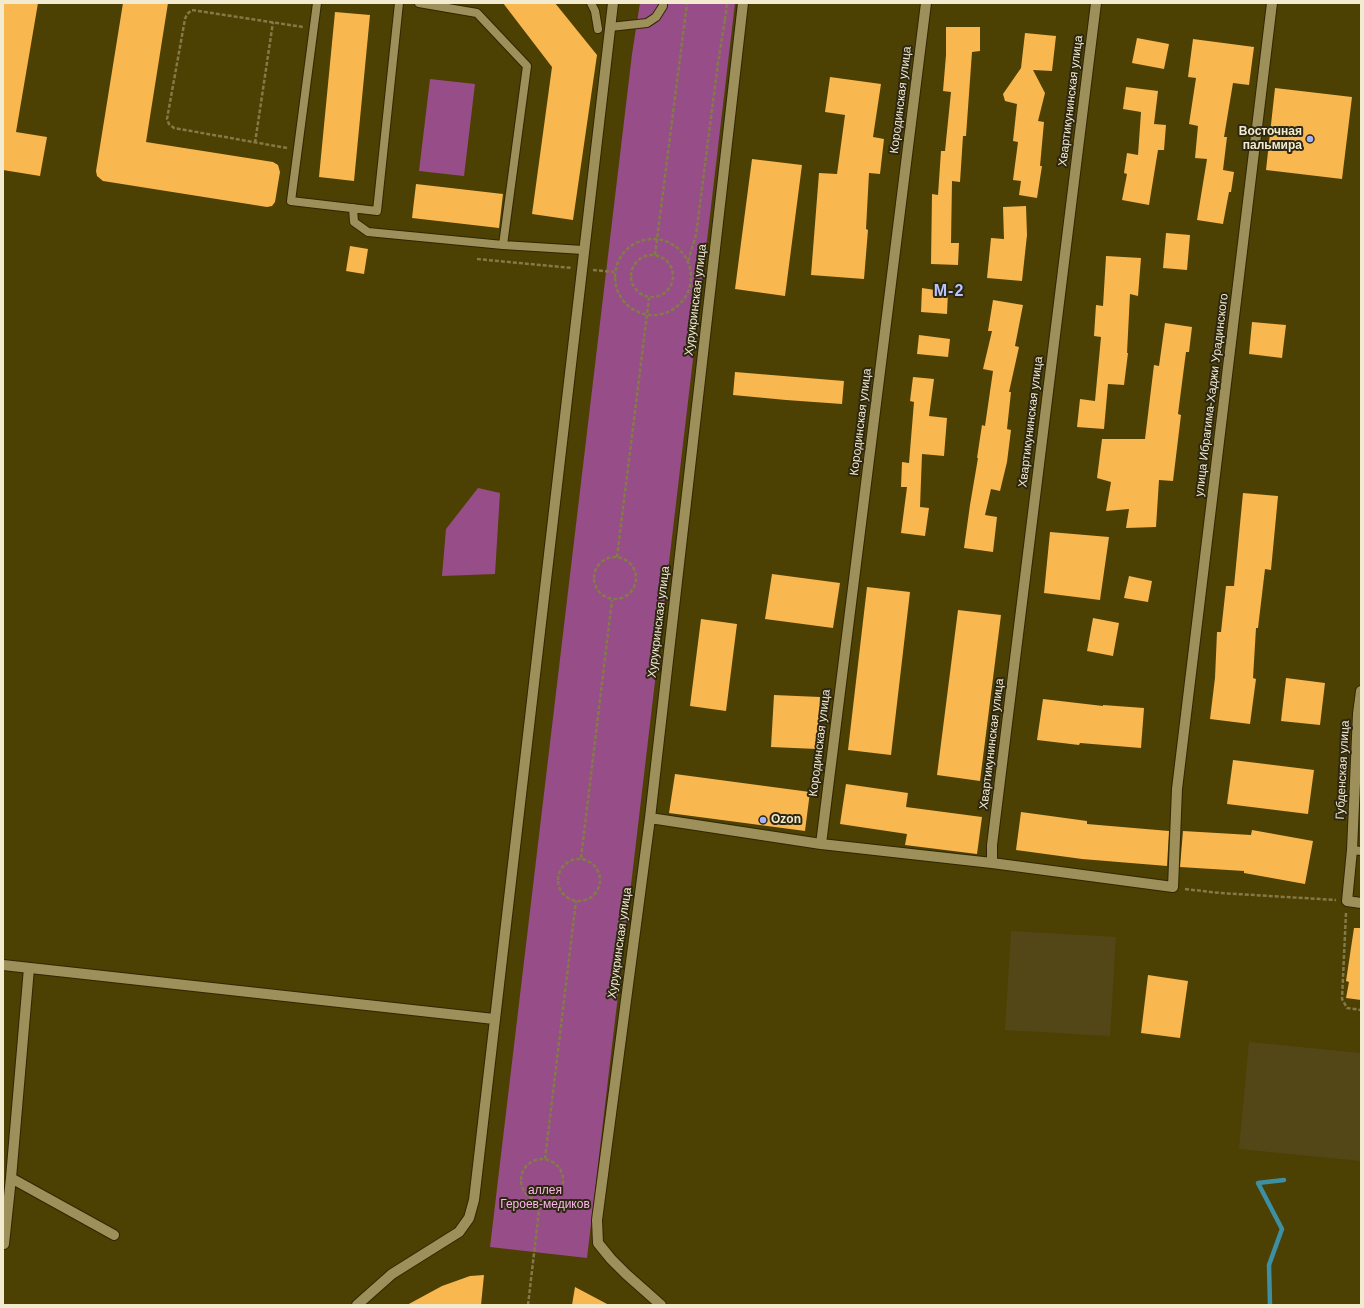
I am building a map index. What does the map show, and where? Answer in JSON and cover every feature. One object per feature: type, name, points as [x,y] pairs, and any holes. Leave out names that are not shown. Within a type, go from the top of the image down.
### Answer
[{"type":"street","points":[[357,1305],[392,1274],[459,1232],[469,1218],[474,1200],[613,3]]},
{"type":"street","name":"Хурукринская улица","points":[[661,1305],[626,1274],[598,1243],[596,1220],[650,818],[743,3]]},
{"type":"street","name":"Кородинская улица","points":[[821,844],[926,3]]},
{"type":"street","name":"Хвартикунинская улица","points":[[992,863],[992,845],[1096,3]]},
{"type":"street","name":"улица Ибрагима-Хаджи Урадинского","points":[[1173,887],[1177,789],[1272,3]]},
{"type":"street","name":"Губденская улица","points":[[1347,901],[1357,851],[1358,714],[1361,691]]},
{"type":"street","points":[[650,818],[821,844],[992,863],[1173,887]]},
{"type":"street","points":[[1347,901],[1361,902]]},
{"type":"street","points":[[3,966],[494,1019]]},
{"type":"street","points":[[4,1244],[29,968]]},
{"type":"street","points":[[11,1178],[114,1235]]},
{"type":"lane","points":[[317,3],[291,201],[377,211],[399,3]]},
{"type":"lane","points":[[419,3],[478,13],[527,66],[503,245]]},
{"type":"lane","points":[[591,3],[595,11],[598,29]]},
{"type":"lane","points":[[610,28],[648,23],[656,17],[663,6],[663,3]]},
{"type":"lane","points":[[353,208],[354,222],[368,232],[503,245],[584,250]]},
{"type":"path","points":[[655,255],[687,3]]},
{"type":"path","points":[[298,150],[174,128],[169,124],[167,119],[185,19],[187,14],[192,10],[314,28]]},
{"type":"path","points":[[688,261],[696,235],[725,19]]},
{"type":"path","points":[[255,143],[273,22]]},
{"type":"path","points":[[657,238],[670,242],[681,250],[688,261],[691,274],[690,288],[683,300],[673,309],[661,314],[647,315],[633,310],[622,300],[615,287],[614,272],[619,258],[629,246],[642,239],[657,238]]},
{"type":"path","points":[[655,255],[663,257],[669,263],[673,270],[674,279],[671,287],[665,293],[658,297],[649,298],[635,290],[631,282],[630,274],[633,266],[638,260],[646,256],[655,255]]},
{"type":"path","points":[[477,259],[614,272]]},
{"type":"path","points":[[618,557],[649,298]]},
{"type":"path","points":[[618,557],[626,560],[632,565],[636,573],[636,581],[634,589],[628,596],[621,599],[612,600],[604,597],[598,592],[594,585],[593,576],[596,568],[601,562],[609,558],[618,557]]},
{"type":"path","points":[[582,858],[612,600]]},
{"type":"path","points":[[582,858],[590,861],[596,866],[600,874],[600,882],[598,890],[592,897],[585,901],[576,901],[568,899],[562,893],[558,886],[557,878],[565,863],[573,859],[582,858]]},
{"type":"path","points":[[1173,887],[1220,893],[1347,901],[1342,1000],[1347,1008],[1361,1010]]},
{"type":"path","points":[[546,1159],[576,901]]},
{"type":"path","points":[[546,1159],[560,1167],[563,1174],[564,1183],[561,1191],[556,1197],[548,1201],[540,1202],[532,1199],[526,1194],[522,1186],[521,1178],[529,1163],[546,1159]]},
{"type":"path","points":[[528,1305],[540,1202]]},
{"type":"shaded area","points":[[1011,931],[1116,937],[1110,1036],[1005,1030]]},
{"type":"shaded area","points":[[1249,1042],[1361,1053],[1361,1161],[1239,1149]]},
{"type":"green space","name":"аллея Героев-медиков","points":[[640,3],[735,3],[587,1258],[490,1247],[632,54]]},
{"type":"green space","points":[[430,79],[475,84],[464,176],[419,171]]},
{"type":"green space","points":[[478,488],[500,493],[495,574],[442,576],[446,529]]},
{"type":"building","points":[[3,3],[38,3],[16,132],[47,137],[40,176],[3,170]]},
{"type":"building","points":[[123,3],[168,3],[146,142],[273,162],[278,165],[280,172],[275,202],[272,206],[267,207],[103,181],[97,176],[96,171]]},
{"type":"building","points":[[503,3],[555,3],[597,55],[573,220],[532,214],[552,67]]},
{"type":"building","points":[[335,12],[370,15],[354,181],[319,177]]},
{"type":"building","points":[[946,27],[980,27],[980,51],[972,52],[966,136],[963,136],[960,182],[952,181],[951,243],[959,243],[958,265],[931,264],[932,194],[938,195],[941,151],[945,151],[951,92],[943,91],[946,55]]},
{"type":"building","points":[[1025,33],[1056,36],[1052,71],[1033,70],[1045,93],[1038,121],[1044,122],[1040,166],[1042,166],[1037,198],[1019,195],[1021,181],[1013,180],[1018,142],[1013,141],[1017,104],[1005,101],[1003,94],[1021,68]]},
{"type":"building","points":[[1137,38],[1169,44],[1164,69],[1132,63]]},
{"type":"building","points":[[1193,39],[1254,47],[1249,85],[1233,83],[1224,137],[1227,137],[1223,170],[1234,172],[1231,192],[1229,192],[1223,224],[1197,220],[1207,159],[1195,158],[1198,126],[1189,124],[1196,78],[1188,77]]},
{"type":"building","points":[[830,77],[881,84],[873,137],[884,139],[880,174],[869,173],[866,229],[868,230],[864,279],[811,275],[819,173],[837,174],[845,115],[825,112]]},
{"type":"building","points":[[1126,87],[1158,91],[1154,124],[1166,125],[1164,150],[1158,150],[1149,205],[1122,200],[1127,174],[1124,173],[1127,153],[1138,155],[1141,112],[1123,109]]},
{"type":"building","points":[[1275,88],[1352,97],[1342,179],[1266,170]]},
{"type":"building","points":[[752,159],[802,165],[785,296],[735,289]]},
{"type":"building","points":[[416,184],[503,194],[499,228],[412,218]]},
{"type":"building","points":[[1026,206],[1027,235],[1022,281],[987,278],[991,238],[1004,239],[1003,207]]},
{"type":"building","points":[[1166,233],[1190,235],[1187,270],[1163,268]]},
{"type":"building","points":[[350,246],[368,249],[364,274],[346,271]]},
{"type":"building","points":[[1106,256],[1141,258],[1138,296],[1130,294],[1128,353],[1124,385],[1108,384],[1104,429],[1077,427],[1080,399],[1095,401],[1101,337],[1094,336],[1096,305],[1103,306]]},
{"type":"building","points":[[922,288],[948,292],[947,314],[921,312]]},
{"type":"building","points":[[993,300],[1023,305],[1015,346],[1019,347],[1009,392],[1011,392],[1007,429],[1011,430],[1007,462],[1000,491],[991,489],[985,515],[997,517],[993,552],[964,548],[982,425],[985,426],[993,371],[983,369],[992,331],[988,331]]},
{"type":"building","points":[[1252,322],[1286,325],[1282,358],[1249,354]]},
{"type":"building","points":[[1165,323],[1192,327],[1189,352],[1186,352],[1178,414],[1181,415],[1173,481],[1159,480],[1156,527],[1126,528],[1129,509],[1106,511],[1111,482],[1097,478],[1102,439],[1145,439],[1154,365],[1159,366]]},
{"type":"building","points":[[919,335],[950,339],[948,357],[917,354]]},
{"type":"building","points":[[735,372],[844,381],[842,404],[733,395]]},
{"type":"building","points":[[913,377],[934,379],[929,416],[947,418],[944,456],[922,454],[920,507],[929,508],[925,536],[901,533],[907,487],[901,487],[902,462],[909,463],[914,402],[910,401]]},
{"type":"building","points":[[1243,493],[1278,496],[1271,570],[1265,569],[1258,628],[1256,628],[1253,678],[1256,679],[1250,724],[1210,719],[1215,678],[1217,632],[1221,632],[1226,586],[1234,586]]},
{"type":"building","points":[[1050,532],[1109,537],[1100,600],[1044,593]]},
{"type":"building","points":[[772,574],[840,583],[833,628],[765,619]]},
{"type":"building","points":[[1129,576],[1152,581],[1148,602],[1124,598]]},
{"type":"building","points":[[867,587],[910,592],[891,755],[848,750]]},
{"type":"building","points":[[958,610],[1001,615],[980,781],[937,775]]},
{"type":"building","points":[[1093,618],[1119,623],[1113,656],[1087,651]]},
{"type":"building","points":[[701,619],[737,624],[726,711],[690,706]]},
{"type":"building","points":[[1286,678],[1325,683],[1320,725],[1281,721]]},
{"type":"building","points":[[774,695],[820,697],[817,749],[771,747]]},
{"type":"building","points":[[1043,699],[1103,706],[1144,708],[1141,748],[1080,743],[1079,745],[1037,740]]},
{"type":"building","points":[[1233,760],[1314,770],[1308,814],[1227,804]]},
{"type":"building","points":[[675,774],[810,792],[805,831],[669,813]]},
{"type":"building","points":[[846,784],[908,793],[906,807],[982,817],[977,854],[905,845],[907,834],[840,824]]},
{"type":"building","points":[[1021,812],[1087,821],[1087,824],[1169,831],[1167,866],[1082,859],[1016,850]]},
{"type":"building","points":[[1252,830],[1313,841],[1305,884],[1244,873],[1244,871],[1180,867],[1183,831],[1251,835]]},
{"type":"building","points":[[1354,928],[1361,928],[1361,1000],[1346,998],[1349,982],[1346,981]]},
{"type":"building","points":[[1148,975],[1188,981],[1180,1038],[1141,1033]]},
{"type":"building","points":[[484,1275],[481,1305],[407,1305],[442,1286],[470,1276]]},
{"type":"building","points":[[575,1287],[609,1305],[572,1305]]},
{"type":"waterway","points":[[1270,1305],[1269,1265],[1282,1229],[1258,1183],[1284,1180]]},
{"type":"place","name":"Восточная пальмира","points":[[1310,139]]},
{"type":"place","name":"Ozon","points":[[763,820]]},
{"type":"district","name":"М-2","points":[[949,292]]}]
